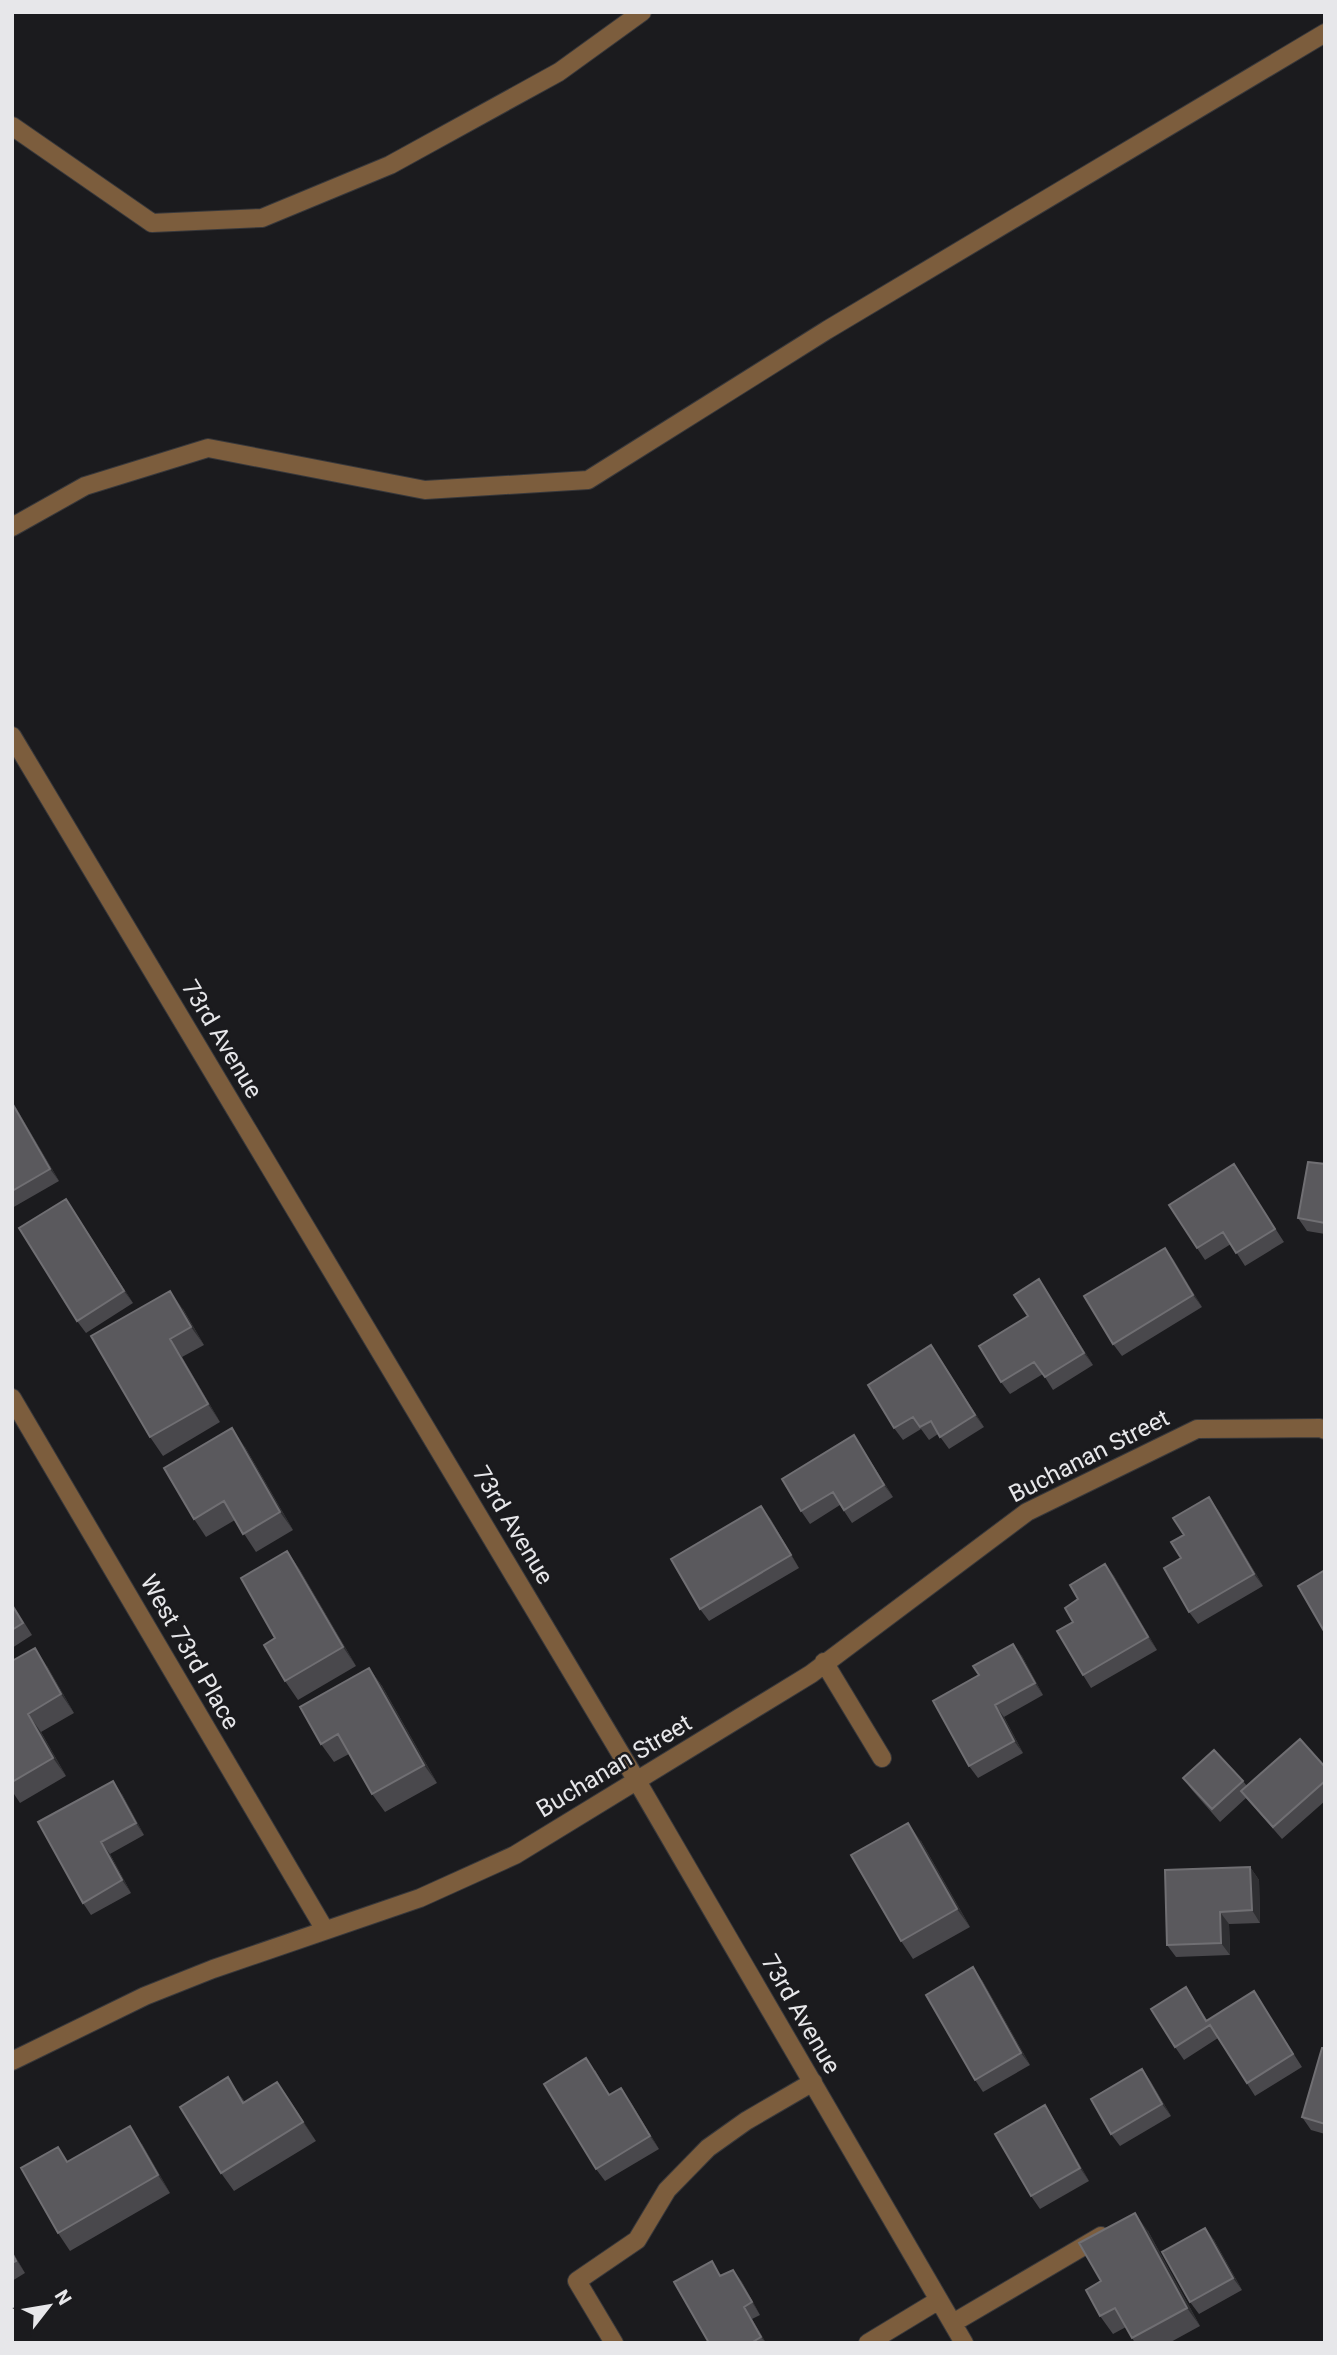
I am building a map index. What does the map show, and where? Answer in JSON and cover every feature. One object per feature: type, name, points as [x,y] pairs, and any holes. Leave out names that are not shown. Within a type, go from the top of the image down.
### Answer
[{"type":"street","points":[[12,126],[152,223],[262,218],[390,165],[558,72],[642,12]]},
{"type":"street","points":[[12,527],[85,486],[208,449],[425,490],[588,480],[827,330],[1325,33]]},
{"type":"street","name":"73rd Avenue","points":[[12,736],[637,1780],[964,2343]]},
{"type":"street","name":"West 73rd Place","points":[[12,1398],[324,1930]]},
{"type":"street","name":"Buchanan Street","points":[[12,2061],[145,1996],[213,1969],[420,1898],[515,1855],[811,1674],[1027,1512],[1196,1429],[1325,1430]]},
{"type":"street","points":[[824,1662],[882,1759]]},
{"type":"street","points":[[614,2343],[577,2281],[637,2240],[667,2190],[708,2148],[746,2121],[813,2082]]},
{"type":"street","points":[[953,2323],[1119,2225]]},
{"type":"street","points":[[869,2343],[939,2300]]},
{"type":"building","points":[[12,1103],[50,1169],[12,1191]]},
{"type":"building","points":[[1308,1162],[1325,1164],[1325,1223],[1298,1218]]},
{"type":"building","points":[[1234,1164],[1275,1229],[1236,1253],[1223,1232],[1197,1248],[1169,1205]]},
{"type":"building","points":[[66,1199],[124,1291],[77,1321],[19,1228]]},
{"type":"building","points":[[1165,1248],[1193,1295],[1113,1344],[1084,1296]]},
{"type":"building","points":[[1039,1279],[1084,1353],[1045,1377],[1034,1362],[1001,1382],[979,1346],[1028,1316],[1014,1295]]},
{"type":"building","points":[[170,1291],[191,1327],[170,1339],[208,1404],[150,1437],[91,1336]]},
{"type":"building","points":[[931,1345],[975,1415],[940,1437],[931,1421],[920,1427],[913,1417],[894,1428],[868,1385]]},
{"type":"building","points":[[232,1428],[280,1512],[243,1534],[224,1501],[194,1519],[164,1468]]},
{"type":"building","points":[[854,1435],[884,1485],[844,1510],[833,1492],[801,1511],[782,1479]]},
{"type":"building","points":[[1209,1497],[1254,1574],[1189,1612],[1164,1568],[1181,1558],[1171,1542],[1184,1535],[1173,1518]]},
{"type":"building","points":[[761,1506],[791,1555],[700,1609],[671,1559]]},
{"type":"building","points":[[287,1551],[343,1647],[285,1681],[264,1645],[275,1638],[241,1578]]},
{"type":"building","points":[[1105,1564],[1148,1637],[1083,1675],[1057,1631],[1073,1622],[1065,1608],[1078,1599],[1070,1585]]},
{"type":"building","points":[[1325,1570],[1325,1630],[1324,1631],[1298,1586]]},
{"type":"building","points":[[12,1605],[23,1623],[12,1630]]},
{"type":"building","points":[[1013,1644],[1035,1683],[995,1705],[1014,1741],[969,1766],[933,1701],[979,1675],[973,1666]]},
{"type":"building","points":[[35,1648],[61,1694],[28,1714],[53,1758],[12,1782],[12,1661]]},
{"type":"building","points":[[369,1668],[424,1765],[372,1794],[338,1734],[321,1744],[300,1707]]},
{"type":"building","points":[[1300,1739],[1325,1767],[1325,1781],[1273,1827],[1241,1791]]},
{"type":"building","points":[[1214,1750],[1243,1781],[1212,1809],[1183,1778]]},
{"type":"building","points":[[113,1781],[136,1823],[101,1842],[122,1880],[83,1903],[38,1822]]},
{"type":"building","points":[[908,1823],[957,1909],[901,1941],[851,1855]]},
{"type":"building","points":[[1250,1867],[1252,1910],[1220,1912],[1221,1943],[1167,1945],[1165,1870]]},
{"type":"building","points":[[973,1967],[1021,2053],[975,2080],[926,1995]]},
{"type":"building","points":[[1186,1987],[1206,2021],[1254,1991],[1293,2054],[1247,2083],[1210,2025],[1175,2047],[1151,2009]]},
{"type":"building","points":[[1322,2048],[1325,2048],[1325,2124],[1302,2117]]},
{"type":"building","points":[[586,2058],[609,2095],[621,2088],[650,2136],[596,2169],[544,2084]]},
{"type":"building","points":[[1142,2069],[1162,2104],[1111,2134],[1091,2099]]},
{"type":"building","points":[[228,2077],[243,2103],[277,2082],[303,2122],[221,2173],[180,2107]]},
{"type":"building","points":[[1045,2105],[1080,2168],[1031,2196],[995,2134]]},
{"type":"building","points":[[130,2126],[158,2175],[58,2233],[21,2168],[58,2147],[67,2162]]},
{"type":"building","points":[[1135,2213],[1187,2308],[1132,2338],[1115,2308],[1100,2316],[1086,2290],[1101,2281],[1079,2243]]},
{"type":"building","points":[[1205,2228],[1233,2278],[1190,2302],[1162,2252]]},
{"type":"building","points":[[712,2261],[720,2276],[733,2270],[752,2302],[744,2307],[761,2337],[751,2343],[709,2343],[674,2282]]}]
